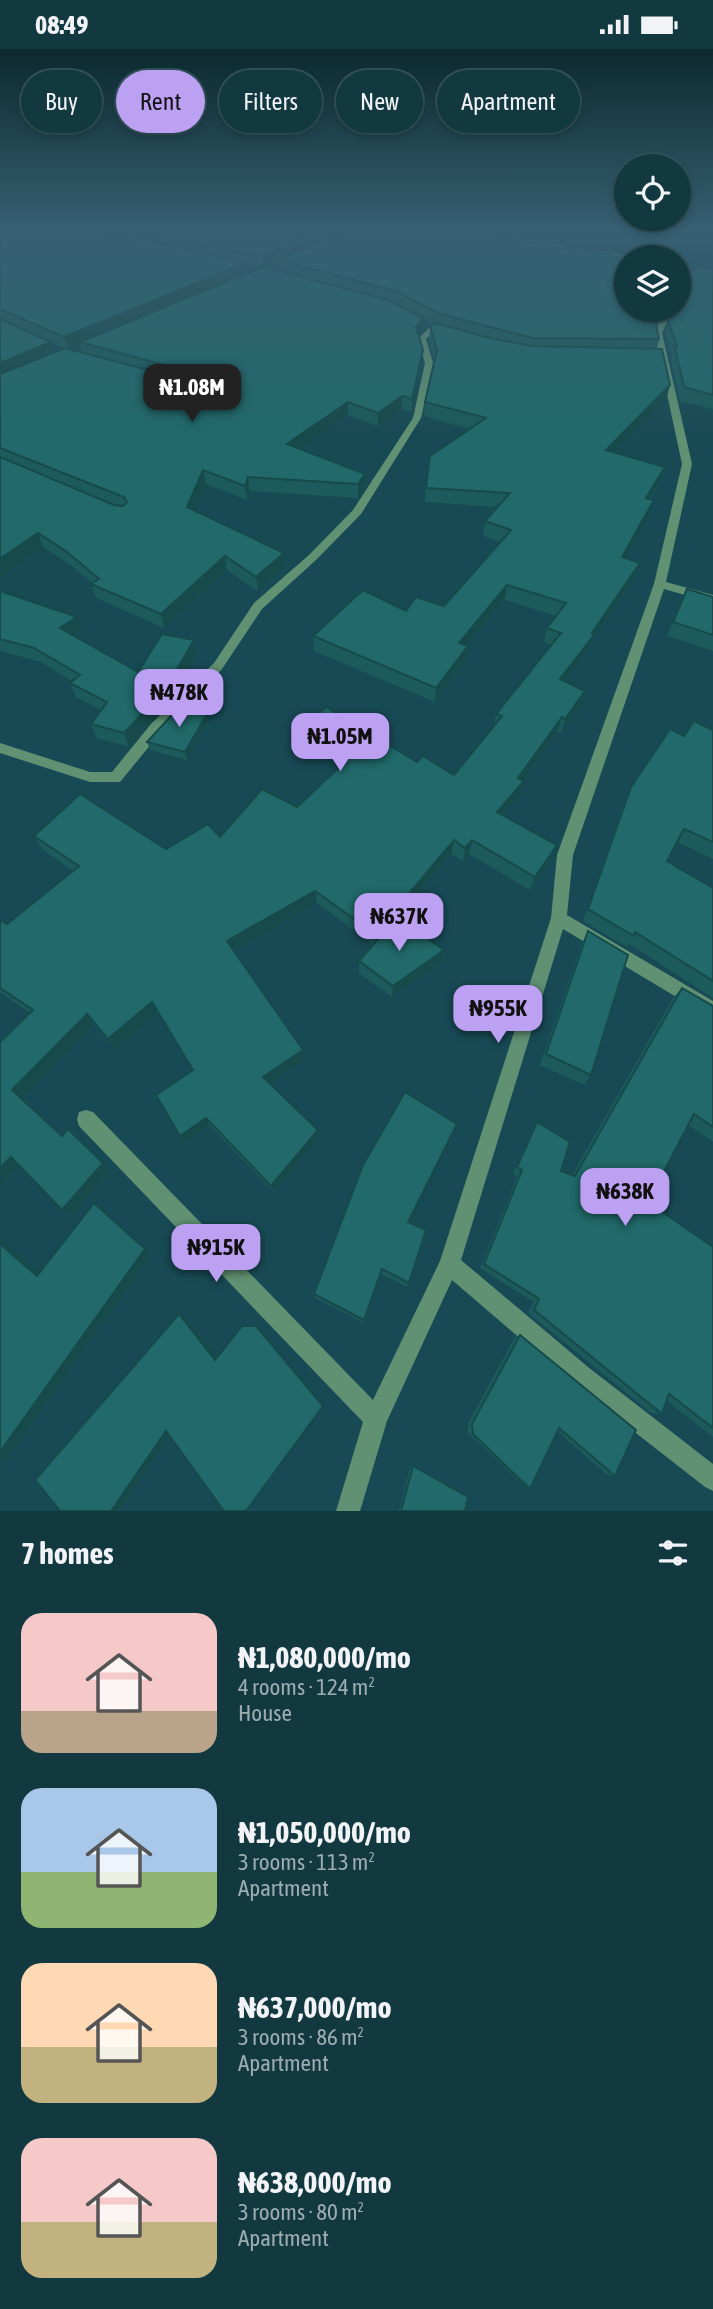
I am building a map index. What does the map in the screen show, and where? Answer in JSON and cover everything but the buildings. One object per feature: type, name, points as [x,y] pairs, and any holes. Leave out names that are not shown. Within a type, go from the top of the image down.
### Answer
[{"type":"street","points":[[348,1511],[376,1419],[449,1264],[559,918],[565,855],[660,584],[687,464],[666,359],[658,333],[663,322]]},
{"type":"street","points":[[0,748],[90,776],[115,778],[156,728],[218,666],[258,606],[313,557],[357,512],[416,418],[429,363],[422,339],[426,327],[445,333]]},
{"type":"street","points":[[652,358],[666,359]]},
{"type":"street","points":[[660,584],[713,599]]},
{"type":"street","points":[[559,918],[713,1011]]},
{"type":"street","points":[[86,1119],[376,1419]]},
{"type":"street","points":[[449,1264],[580,1375],[713,1479]]}]
